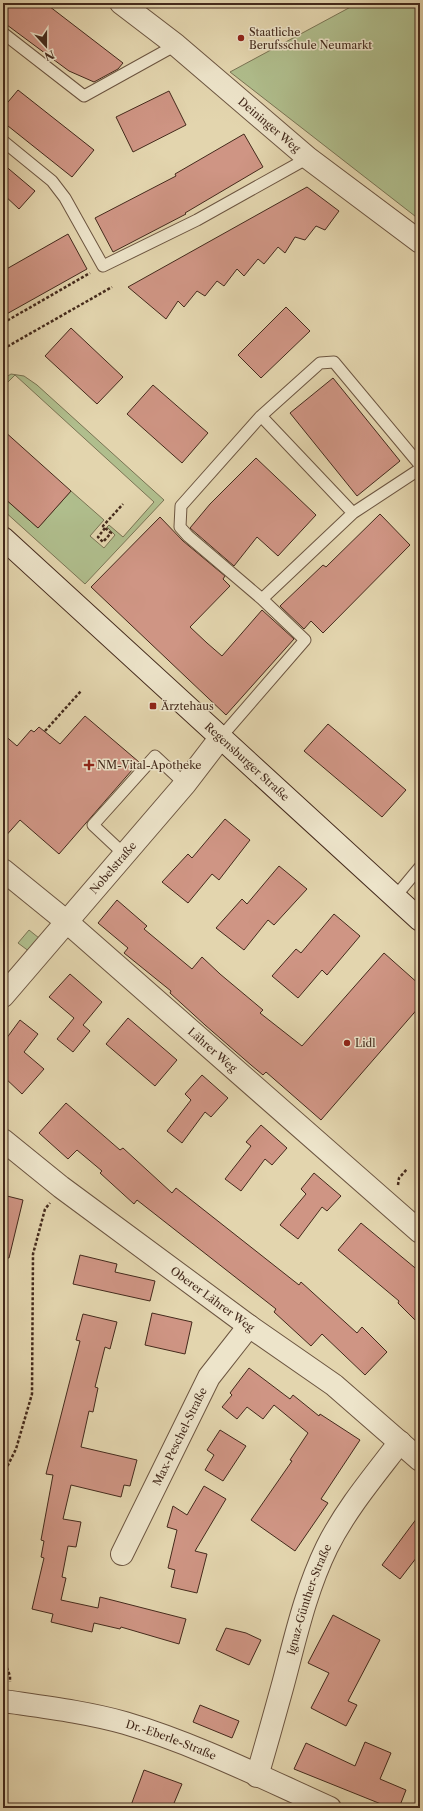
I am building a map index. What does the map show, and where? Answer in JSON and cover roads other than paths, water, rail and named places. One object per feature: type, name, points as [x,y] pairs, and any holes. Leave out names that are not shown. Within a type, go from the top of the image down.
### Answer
[{"type":"street","name":"Deininger Weg","points":[[121,3],[176,45],[308,158],[420,242]]},
{"type":"street","name":"Regensburger Straße","points":[[3,538],[420,920]]},
{"type":"street","name":"Nobelstraße","points":[[3,996],[185,784],[221,737]]},
{"type":"street","name":"Lährer Weg","points":[[3,870],[67,922],[420,1232]]},
{"type":"street","name":"Oberer Lährer Weg","points":[[3,1140],[61,1187],[249,1326],[334,1385],[420,1460]]},
{"type":"street","name":"Max-Peschel-Straße","points":[[122,1554],[209,1377],[249,1326]]},
{"type":"street","name":"Ignaz-Günther-Straße","points":[[257,1776],[295,1634],[312,1582],[328,1546],[354,1502],[400,1442]]},
{"type":"street","name":"Dr.-Eberle-Straße","points":[[3,1701],[78,1712],[124,1723],[162,1735],[330,1808]]},
{"type":"lane","points":[[3,33],[84,96],[176,45]]},
{"type":"lane","points":[[3,141],[52,181],[65,198],[103,266],[197,220],[308,158]]},
{"type":"lane","points":[[221,737],[306,640],[262,599],[188,536],[180,527],[181,506],[261,416],[320,363],[334,362],[420,465]]},
{"type":"lane","points":[[261,416],[353,513]]},
{"type":"lane","points":[[262,599],[353,513],[420,469]]},
{"type":"lane","points":[[124,855],[93,824],[155,756],[185,784]]},
{"type":"lane","points":[[395,897],[420,867]]},
{"type":"place","name":"Staatliche Berufsschule Neumarkt","points":[[241,38]]},
{"type":"place","name":"Ärztehaus","points":[[153,706]]},
{"type":"place","name":"NM-Vital-Apotheke","points":[[89,765]]},
{"type":"place","name":"Lidl","points":[[347,1043]]}]
